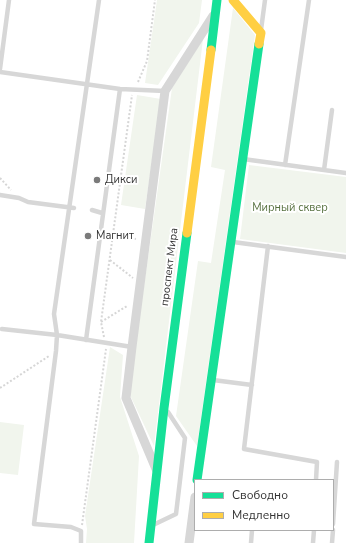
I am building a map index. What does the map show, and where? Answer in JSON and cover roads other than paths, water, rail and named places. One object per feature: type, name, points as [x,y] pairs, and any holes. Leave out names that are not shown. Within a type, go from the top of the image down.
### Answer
[{"type":"main road","name":"проспект Мира","points":[[150,541],[164,408],[217,0]]},
{"type":"main road","points":[[197,479],[261,33],[233,0]]},
{"type":"street","points":[[157,472],[126,398],[132,347],[165,91],[215,12]]},
{"type":"street","points":[[189,543],[194,507]]},
{"type":"lane","points":[[9,0],[0,71],[87,85],[120,89],[165,91]]},
{"type":"lane","points":[[80,543],[81,531],[71,527],[34,524],[56,352],[57,335],[54,314],[72,208],[99,0]]},
{"type":"lane","points":[[261,33],[265,0]]},
{"type":"lane","points":[[285,165],[309,0]]},
{"type":"lane","points":[[86,340],[120,89]]},
{"type":"lane","points":[[324,170],[332,110]]},
{"type":"lane","points":[[242,159],[346,173]]},
{"type":"lane","points":[[0,195],[19,198],[28,202],[72,208]]},
{"type":"lane","points":[[92,210],[102,213]]},
{"type":"lane","points":[[230,242],[346,256]]},
{"type":"lane","points":[[268,246],[244,449],[317,462],[316,479]]},
{"type":"lane","points":[[2,329],[57,335],[132,347]]},
{"type":"lane","points":[[211,380],[252,385]]},
{"type":"lane","points":[[151,526],[176,514],[184,438],[164,408]]},
{"type":"lane","points":[[334,508],[337,462]]},
{"type":"lane","points":[[251,543],[252,531]]},
{"type":"lane","points":[[313,543],[314,531]]},
{"type":"lane","points":[[332,543],[333,531]]},
{"type":"place","name":"Дикси","points":[[97,180]]},
{"type":"place","name":"Магнит","points":[[88,236]]},
{"type":"park label","name":"Мирный сквер","points":[[290,208]]}]
